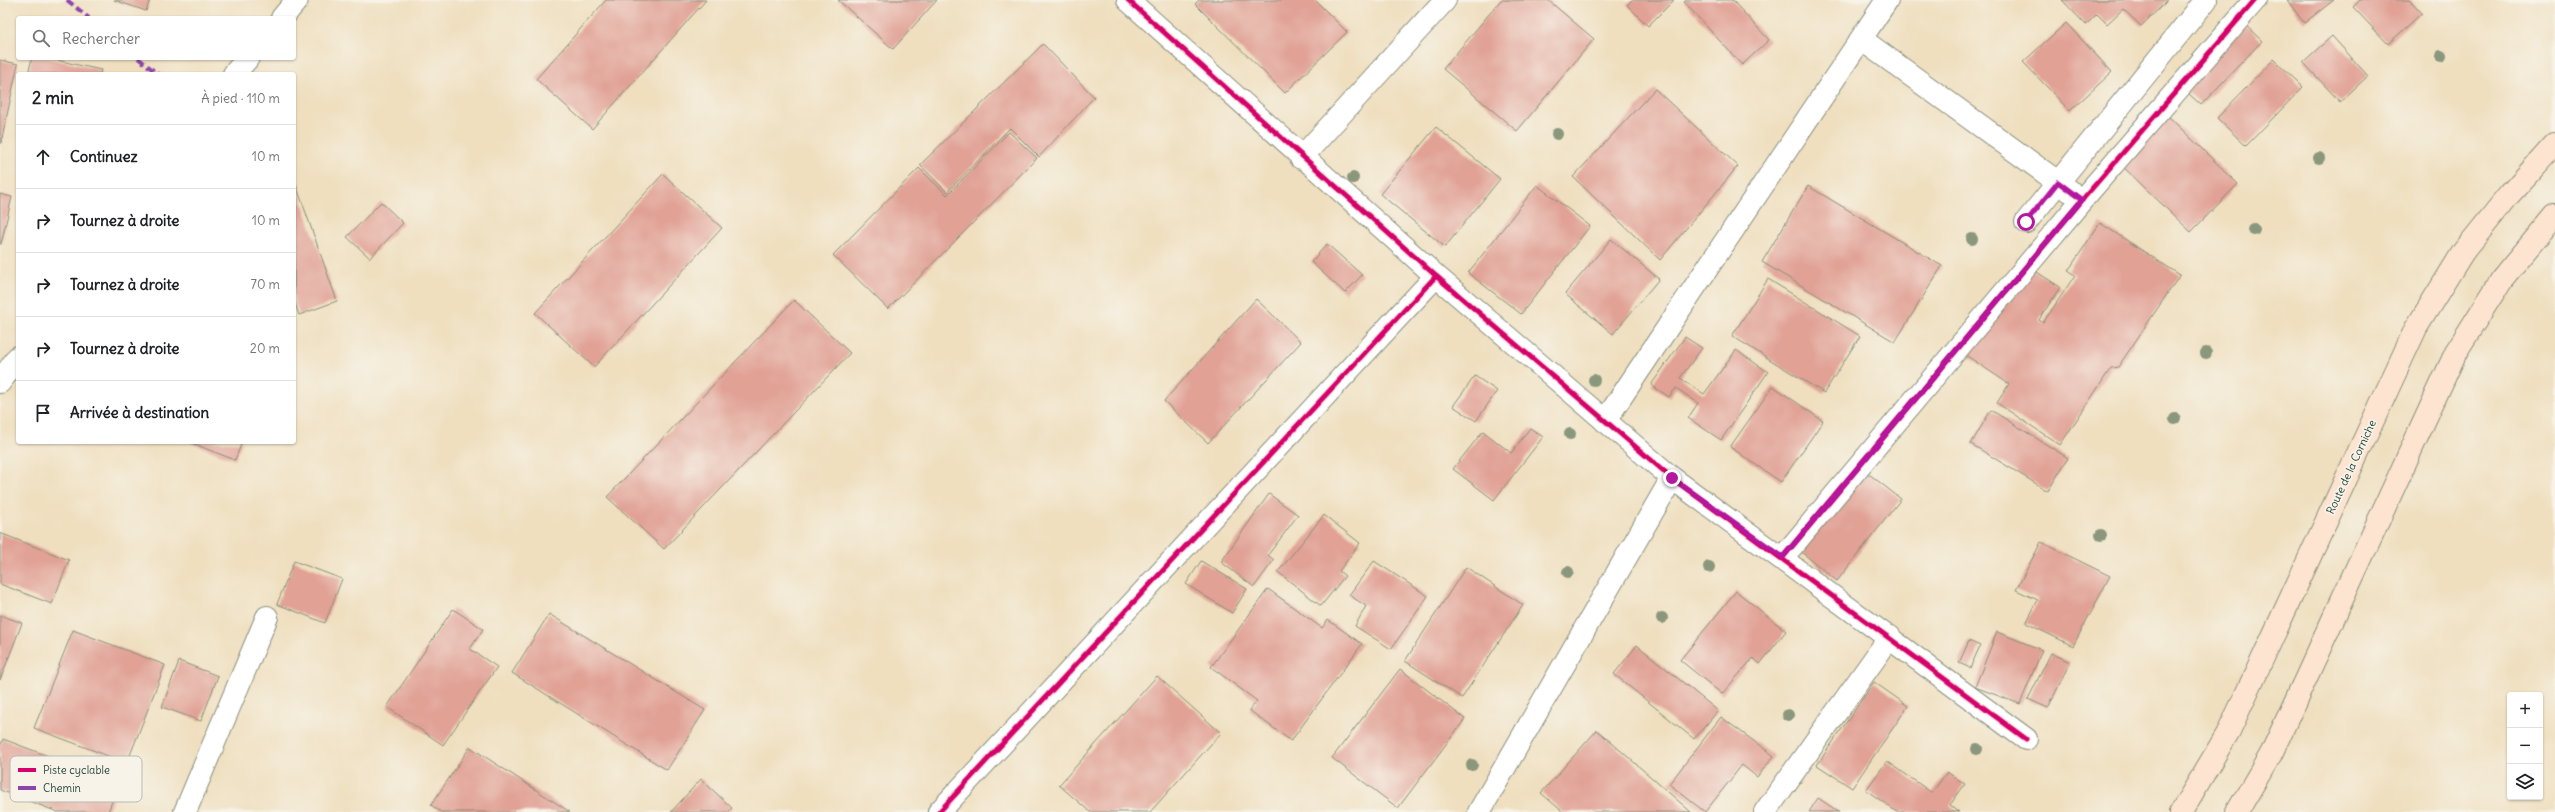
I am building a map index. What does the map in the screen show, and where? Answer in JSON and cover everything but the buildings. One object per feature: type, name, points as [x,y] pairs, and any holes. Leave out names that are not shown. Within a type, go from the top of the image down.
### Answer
[{"type":"main road","name":"Route de la Corniche","points":[[2181,812],[2229,732],[2416,328],[2463,252],[2509,195],[2555,144]]},
{"type":"main road","points":[[2237,812],[2271,754],[2457,350],[2502,279],[2555,214]]},
{"type":"street","points":[[284,16],[298,0]]},
{"type":"street","points":[[1128,0],[1301,158],[1672,478],[1783,557],[2026,738]]},
{"type":"street","points":[[1301,158],[1445,0]]},
{"type":"street","points":[[1605,421],[1887,0]]},
{"type":"street","points":[[2026,222],[2206,0]]},
{"type":"street","points":[[1783,557],[2082,200],[2255,0]]},
{"type":"street","points":[[1860,39],[2082,200]]},
{"type":"street","points":[[236,72],[246,60]]},
{"type":"street","points":[[939,812],[1436,276]]},
{"type":"street","points":[[0,382],[16,360]]},
{"type":"street","points":[[1479,812],[1672,478]]},
{"type":"street","points":[[185,812],[267,617]]},
{"type":"street","points":[[1765,812],[1890,638]]},
{"type":"marked path","points":[[67,0],[87,16]]},
{"type":"marked path","points":[[140,60],[156,72]]},
{"type":"cycle path","points":[[1128,0],[1436,276],[1672,478],[2026,739]]},
{"type":"cycle path","points":[[1783,557],[2082,200],[2255,0]]},
{"type":"cycle path","points":[[939,812],[1436,276]]},
{"type":"route","points":[[1672,478],[1783,557],[2082,200],[2058,182],[2026,222]]}]
